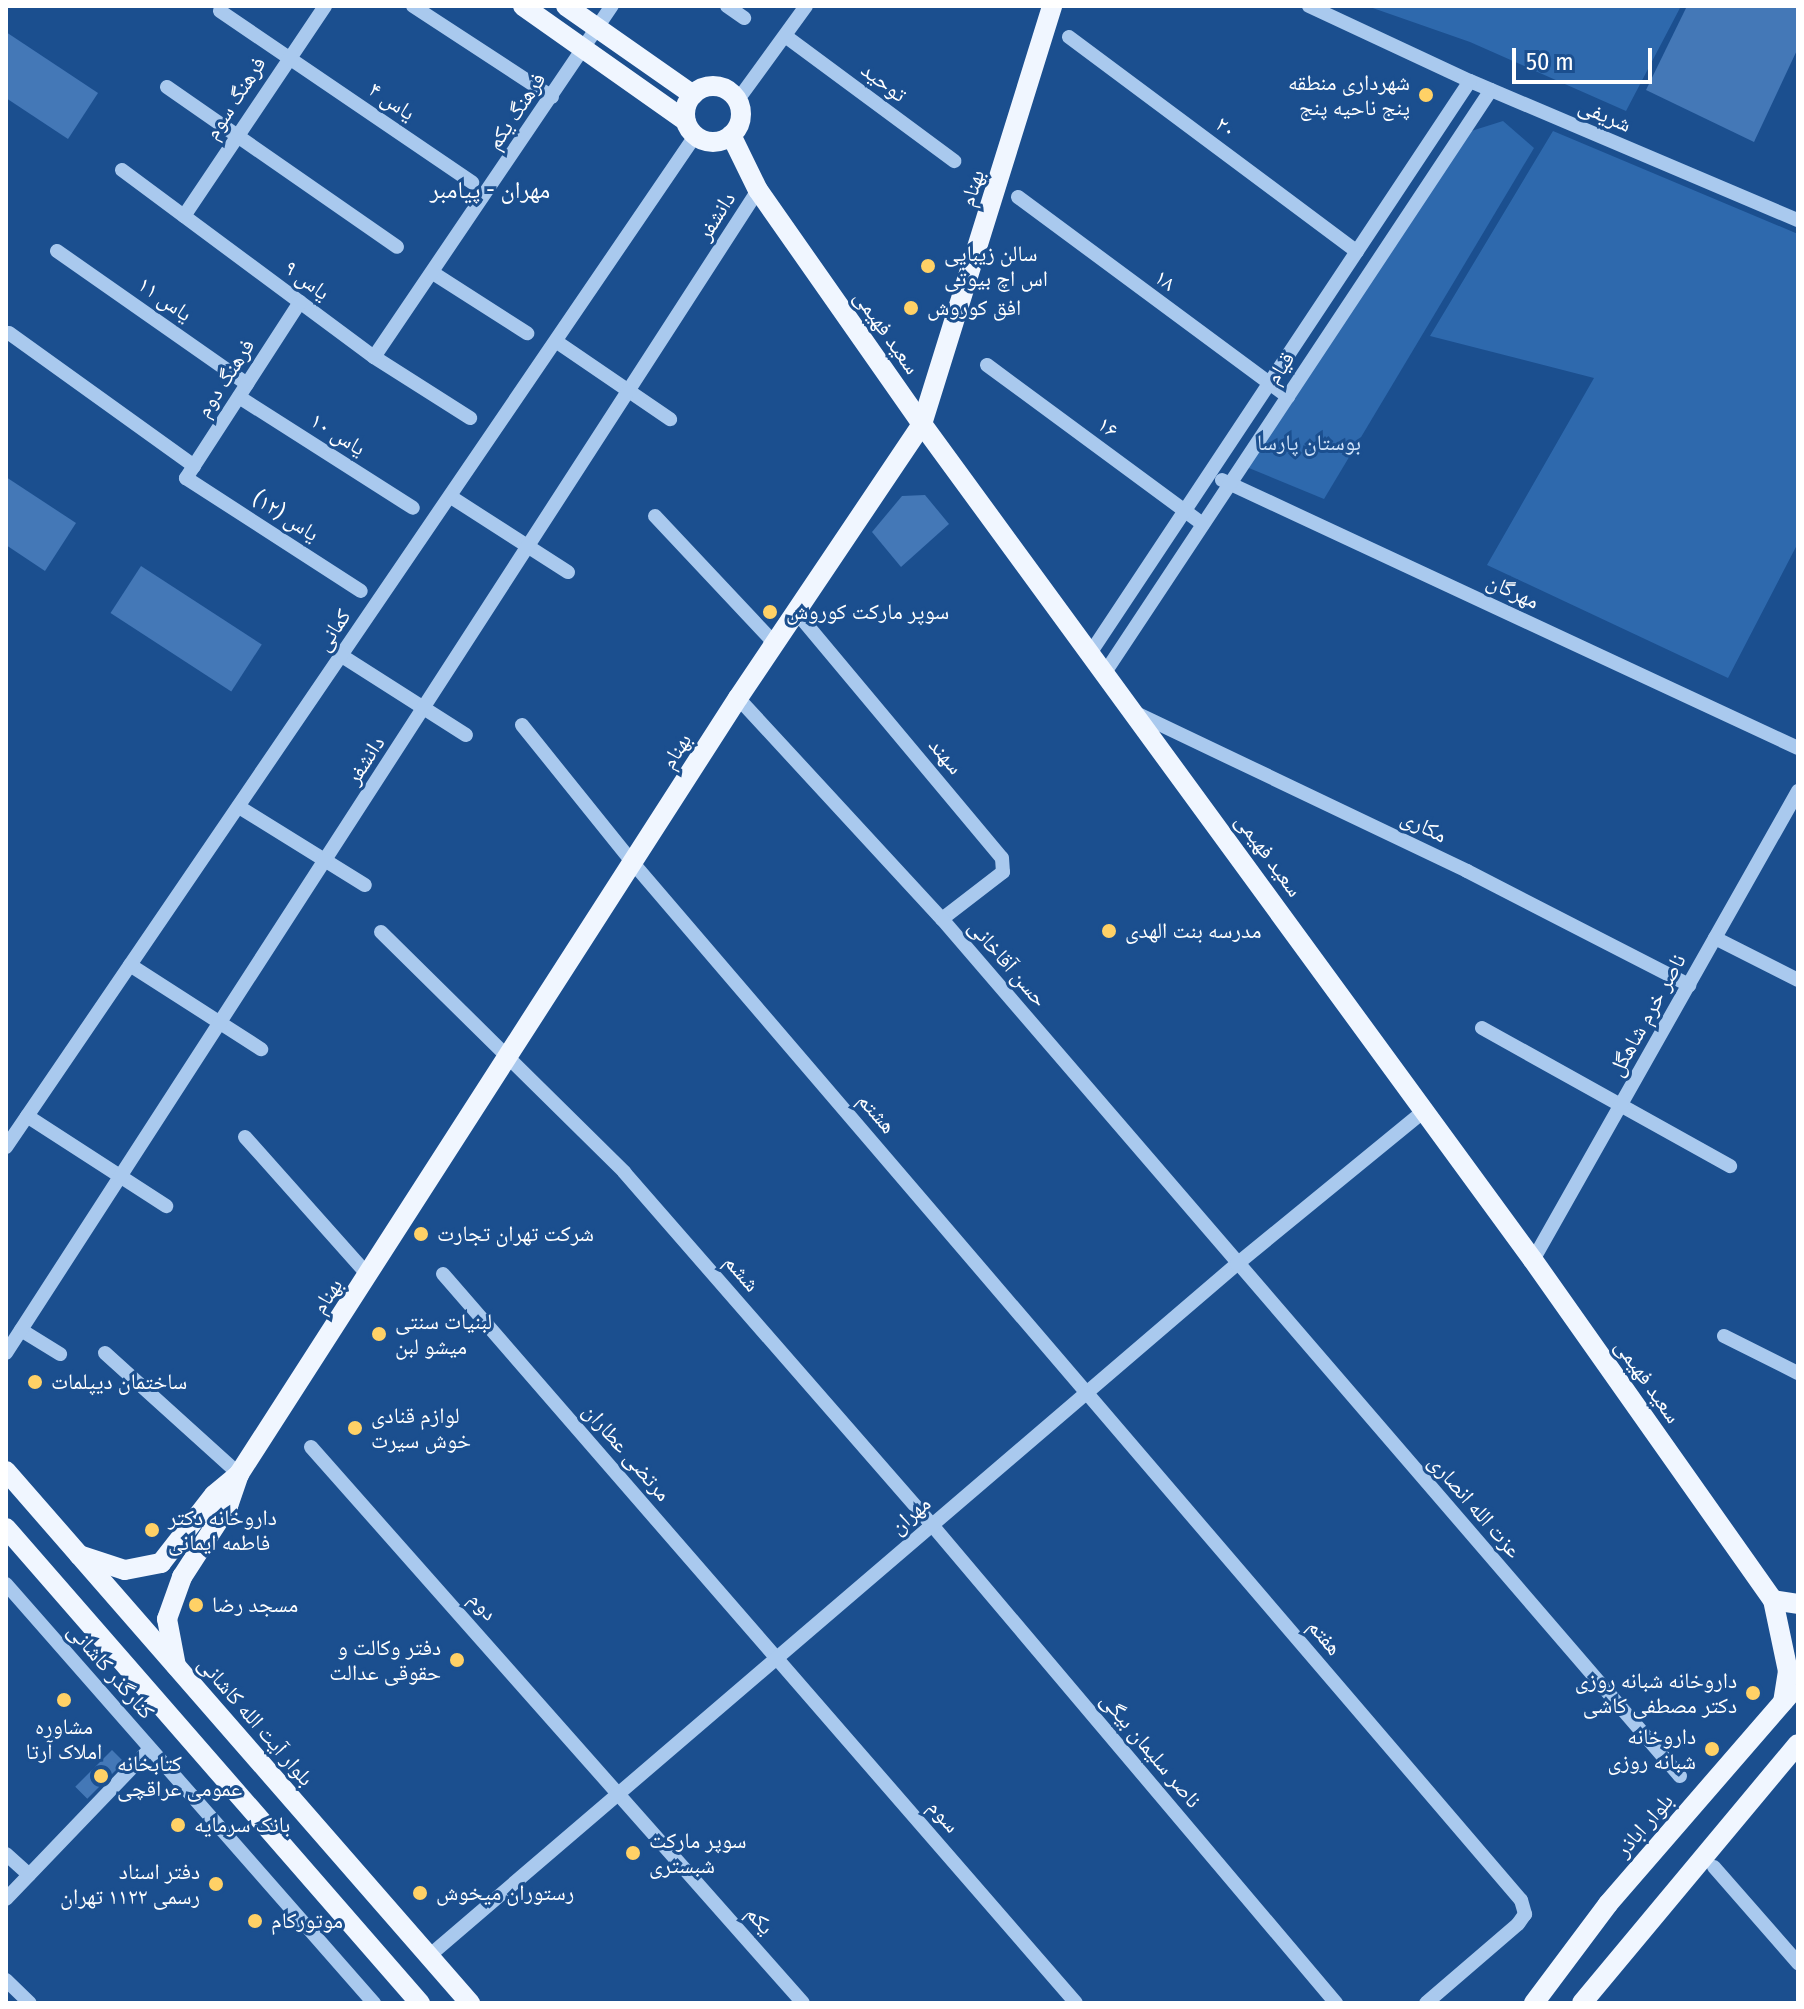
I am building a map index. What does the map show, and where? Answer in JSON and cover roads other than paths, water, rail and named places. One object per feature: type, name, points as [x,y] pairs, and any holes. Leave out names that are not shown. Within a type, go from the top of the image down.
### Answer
[{"type":"main road","points":[[523,6],[585,47],[690,128],[713,142],[731,135],[740,119],[737,101],[716,87],[693,95]]},
{"type":"main road","points":[[566,6],[693,95]]},
{"type":"main road","name":"بهنام","points":[[176,1666],[167,1619],[182,1577],[228,1506],[239,1474],[508,1059],[629,856],[797,613],[922,424],[1052,6]]},
{"type":"main road","points":[[690,128],[693,95]]},
{"type":"main road","name":"سعید فهیمی","points":[[731,135],[758,190],[922,424],[1106,671],[1533,1260],[1773,1600]]},
{"type":"main road","name":"بلوار آیت الله کاشانی","points":[[6,1471],[470,2003]]},
{"type":"main road","name":"بهنام","points":[[161,1563],[214,1495],[239,1474]]},
{"type":"main road","points":[[6,1528],[420,2003]]},
{"type":"main road","points":[[76,1553],[125,1570],[161,1563],[162,1581],[170,1584],[182,1577]]},
{"type":"main road","points":[[1783,1702],[1788,1671],[1773,1600],[1798,1604]]},
{"type":"main road","name":"بلوار اباذر","points":[[1534,2003],[1608,1904],[1798,1684]]},
{"type":"main road","points":[[1582,2003],[1797,1747]]},
{"type":"street","name":"فرهنگ سوم","points":[[184,216],[325,6]]},
{"type":"street","points":[[413,6],[552,97]]},
{"type":"street","name":"فرهنگ یکم","points":[[374,357],[612,6]]},
{"type":"street","points":[[727,6],[744,18]]},
{"type":"street","points":[[737,101],[788,38],[806,6]]},
{"type":"street","name":"شریفی","points":[[1309,6],[1470,81],[1798,220]]},
{"type":"street","name":"یاس ۴","points":[[220,11],[472,182]]},
{"type":"street","name":"۲۰","points":[[1069,37],[1357,252]]},
{"type":"street","name":"توحید","points":[[788,38],[954,161]]},
{"type":"street","name":"قیام","points":[[1091,652],[1470,81]]},
{"type":"street","points":[[167,87],[397,247]]},
{"type":"street","name":"قیام","points":[[1106,671],[1491,90]]},
{"type":"street","name":"کمانی","points":[[6,1147],[557,342],[690,128]]},
{"type":"street","name":"یاس ۹","points":[[122,170],[374,357],[470,418]]},
{"type":"street","name":"دانشفر","points":[[6,1353],[631,392],[758,190]]},
{"type":"street","name":"۱۸","points":[[1018,197],[1288,397]]},
{"type":"street","name":"یاس ۱۱","points":[[57,251],[243,390]]},
{"type":"street","points":[[433,273],[527,333]]},
{"type":"street","name":"فرهنگ دوم","points":[[190,472],[300,302]]},
{"type":"street","name":"یاس (۱۲)","points":[[9,333],[190,472],[361,591]]},
{"type":"street","points":[[557,342],[670,419]]},
{"type":"street","name":"۱۶","points":[[987,365],[1203,524]]},
{"type":"street","name":"یاس ۱۰","points":[[243,390],[413,508]]},
{"type":"street","name":"مهرگان","points":[[1210,475],[1798,748]]},
{"type":"street","points":[[451,497],[568,572]]},
{"type":"street","points":[[655,516],[775,644]]},
{"type":"street","name":"سهند","points":[[797,613],[1002,858],[1003,872],[942,919]]},
{"type":"street","points":[[342,656],[466,735]]},
{"type":"street","name":"حسن آقاخانی","points":[[738,698],[942,919],[1237,1264]]},
{"type":"street","name":"مکاری","points":[[1136,713],[1467,871],[1689,985]]},
{"type":"street","name":"هشتم","points":[[522,725],[629,856],[1087,1392]]},
{"type":"street","name":"ناصر خرم شاهگل","points":[[1533,1260],[1798,791]]},
{"type":"street","points":[[239,807],[365,885]]},
{"type":"street","name":"ششم","points":[[381,932],[624,1172],[932,1525]]},
{"type":"street","points":[[1715,938],[1798,980]]},
{"type":"street","points":[[130,965],[261,1049]]},
{"type":"street","points":[[1482,1028],[1730,1166]]},
{"type":"street","name":"مهران","points":[[429,1956],[1237,1264],[1424,1111]]},
{"type":"street","points":[[27,1116],[166,1206]]},
{"type":"street","points":[[245,1137],[369,1276]]},
{"type":"street","name":"عزت الله انصاری","points":[[1237,1264],[1680,1776]]},
{"type":"street","name":"مرتضی عطاران","points":[[443,1274],[778,1658]]},
{"type":"street","points":[[21,1330],[60,1354]]},
{"type":"street","points":[[1724,1336],[1798,1373]]},
{"type":"street","points":[[105,1353],[239,1474]]},
{"type":"street","name":"هفتم","points":[[1087,1392],[1510,1887],[1525,1914],[1426,2003]]},
{"type":"street","name":"دوم","points":[[311,1447],[621,1794]]},
{"type":"street","name":"ناصر سلیمان بیگی","points":[[932,1525],[1336,2003]]},
{"type":"street","name":"کنارگذر کاشانی","points":[[6,1584],[374,2003]]},
{"type":"street","name":"سوم","points":[[778,1658],[1076,2003]]},
{"type":"street","points":[[6,1899],[150,1749]]},
{"type":"street","name":"یکم","points":[[621,1794],[803,2003]]},
{"type":"street","points":[[6,1854],[29,1875]]},
{"type":"street","points":[[1714,1867],[1798,1963]]},
{"type":"street","points":[[6,1980],[30,2003]]},
{"type":"place","name":"شهرداری منطقه پنج ناحیه پنج","points":[[1426,95]]},
{"type":"place","name":"سالن زیبایی اس اچ بیوتی","points":[[928,266]]},
{"type":"place","name":"افق کوروش","points":[[911,308]]},
{"type":"place","name":"سوپر ماركت كوروش","points":[[770,612]]},
{"type":"place","name":"مدرسه بنت الهدی","points":[[1109,931]]},
{"type":"place","name":"شرکت تهران تجارت","points":[[421,1234]]},
{"type":"place","name":"لبنیات سنتی میشو لبن","points":[[379,1334]]},
{"type":"place","name":"ساختمان دیپلمات","points":[[35,1382]]},
{"type":"place","name":"لوازم قنادی خوش سیرت","points":[[355,1428]]},
{"type":"place","name":"داروخانه دکتر فاطمه ایمانی","points":[[152,1530]]},
{"type":"place","name":"مسجد رضا","points":[[196,1605]]},
{"type":"place","name":"دفتر وکالت و حقوقی عدالت","points":[[457,1660]]},
{"type":"place","name":"داروخانه شبانه روزی دکتر مصطفی کاشی","points":[[1753,1693]]},
{"type":"place","name":"مشاوره املاک آرتا","points":[[64,1700]]},
{"type":"place","name":"داروخانه شبانه روزی","points":[[1712,1749]]},
{"type":"place","name":"کتابخانه عمومی عراقچی","points":[[101,1776]]},
{"type":"place","name":"بانک سرمایه","points":[[178,1825]]},
{"type":"place","name":"سوپر مارکت شبستری","points":[[633,1853]]},
{"type":"place","name":"دفتر اسناد رسمی ۱۱۲۲ تهران","points":[[216,1884]]},
{"type":"place","name":"رستوران میخوش","points":[[420,1893]]},
{"type":"place","name":"موتورکام","points":[[255,1921]]},
{"type":"district","name":"مهران - پیامبر","points":[[490,191]]},
{"type":"park label","name":"بوستان پارسا","points":[[1309,443]]}]
